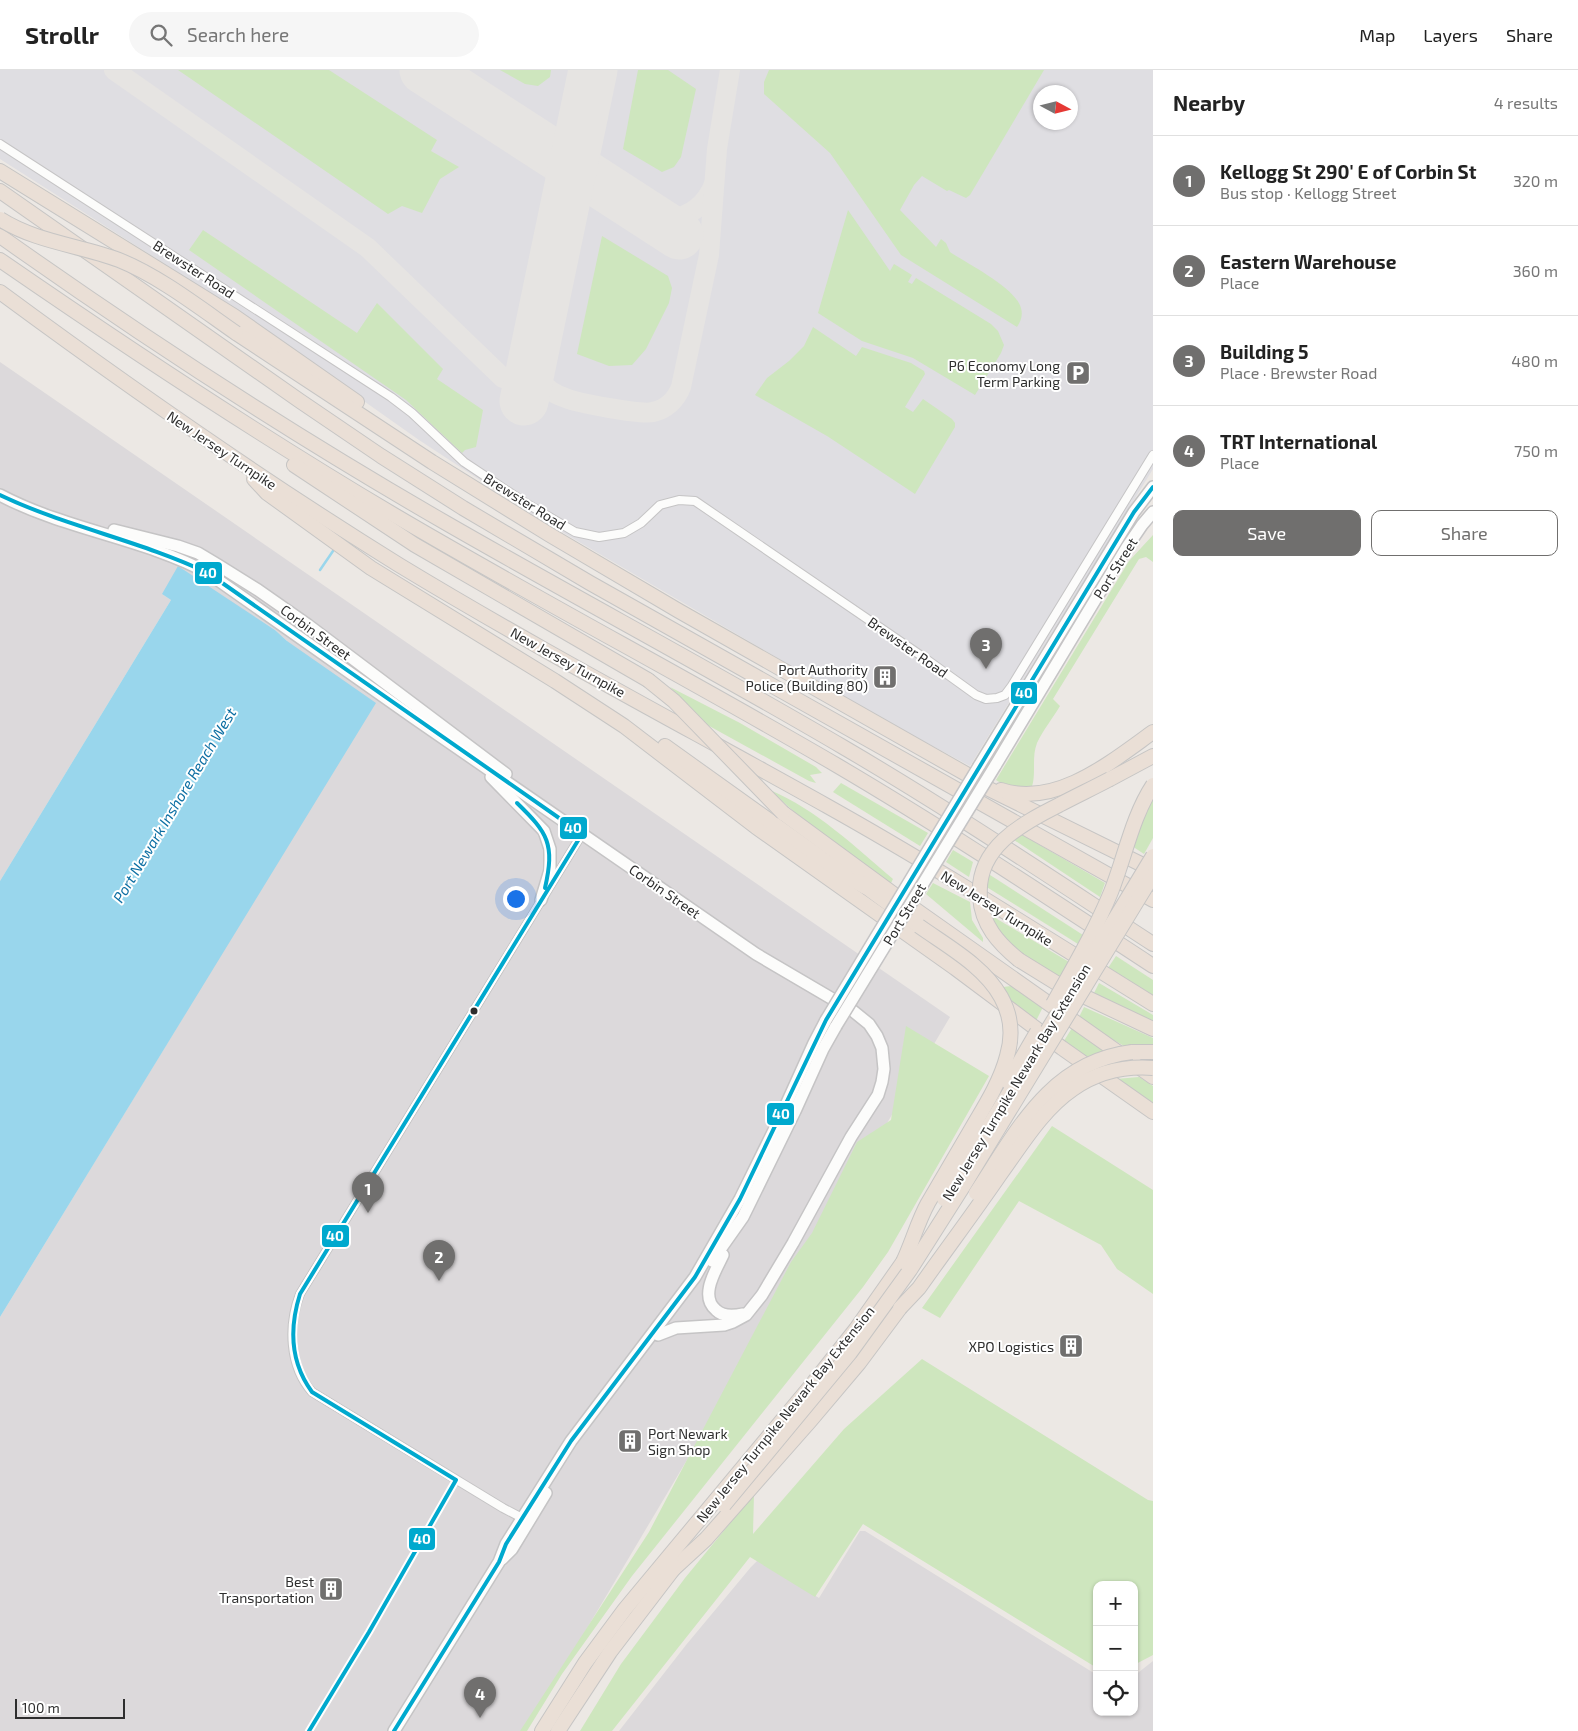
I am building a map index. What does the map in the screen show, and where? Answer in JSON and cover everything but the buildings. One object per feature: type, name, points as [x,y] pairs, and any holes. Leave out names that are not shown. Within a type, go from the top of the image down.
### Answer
[{"type":"highway","points":[[0,171],[250,327],[335,386],[463,480]]},
{"type":"highway","points":[[0,191],[380,456],[463,508],[590,583],[1150,890]]},
{"type":"highway","points":[[0,219],[33,235],[109,257],[150,275],[432,462],[523,519],[650,594],[1013,793],[1035,795],[1048,793],[1070,785],[1153,732]]},
{"type":"highway","points":[[0,236],[194,368],[343,462],[878,768],[970,824],[1153,944]]},
{"type":"highway","points":[[0,260],[131,350],[244,423],[401,519],[840,767],[931,822],[1153,966]]},
{"type":"highway","name":"New Jersey Turnpike","points":[[0,292],[120,380],[234,459],[328,520],[460,601],[829,807],[1153,1004]]},
{"type":"highway","points":[[244,423],[275,452],[391,530],[648,680],[674,701],[783,813],[799,832],[865,887],[974,966],[992,983],[1002,997],[1008,1013],[1010,1038],[1008,1055],[999,1078],[981,1113],[927,1205],[904,1262]]},
{"type":"highway","points":[[234,459],[267,493],[358,560],[555,681],[638,736],[756,827],[1153,1112]]},
{"type":"highway","points":[[555,681],[580,692],[652,736],[848,877],[865,887]]},
{"type":"highway","points":[[1153,756],[1015,829],[997,846],[986,862],[981,875],[979,892],[985,920],[997,940],[1019,960],[1058,984],[1153,1029]]},
{"type":"highway","points":[[977,772],[988,788],[1153,870]]},
{"type":"highway","points":[[981,1140],[1002,1093],[1101,916],[1112,890],[1138,812],[1153,785]]},
{"type":"highway","points":[[783,813],[896,896],[1153,1077]]},
{"type":"highway","name":"New Jersey Turnpike Newark Bay Extension","points":[[558,1731],[610,1652],[669,1574],[720,1501],[856,1329],[904,1262],[981,1140],[1153,856]]},
{"type":"highway","name":"New Jersey Turnpike Newark Bay Extension","points":[[542,1731],[590,1655],[630,1603],[850,1353],[910,1270],[1150,890],[1153,875]]},
{"type":"highway","points":[[669,1574],[706,1539],[854,1369],[900,1308],[1025,1119],[1041,1099],[1062,1080],[1082,1067],[1100,1059],[1132,1052],[1153,1052]]},
{"type":"highway","points":[[900,1308],[918,1288],[1020,1148],[1057,1102],[1079,1085],[1101,1074],[1123,1069],[1153,1068]]},
{"type":"main road","name":"Port Street","points":[[699,1275],[743,1217],[793,1117],[820,1055],[831,1023],[977,772],[1134,512],[1153,487]]},
{"type":"main road","name":"Corbin Street","points":[[0,495],[35,511],[192,564],[208,573],[756,954],[853,1011],[869,1024],[882,1048],[884,1075],[880,1088],[793,1243],[751,1310]]},
{"type":"main road","name":"Port Street","points":[[699,1275],[740,1199],[784,1110],[814,1043],[831,1023],[995,766],[1127,547],[1153,512]]},
{"type":"main road","name":"Corbin Street","points":[[73,524],[106,528],[178,546],[198,553],[258,590],[373,673],[500,768],[530,797]]},
{"type":"main road","points":[[472,758],[544,831],[550,849],[550,870],[541,900]]},
{"type":"main road","points":[[743,1217],[714,1275],[708,1296],[713,1308],[723,1314],[736,1316],[751,1310]]},
{"type":"main road","points":[[633,1362],[682,1305],[699,1275]]},
{"type":"main road","points":[[394,1731],[499,1562],[512,1548],[525,1520],[633,1362],[699,1275]]},
{"type":"main road","points":[[658,1335],[676,1328],[724,1325],[742,1318],[751,1310]]},
{"type":"street","name":"Brewster Road","points":[[0,144],[391,398],[412,413],[464,462],[561,525],[575,532],[591,536],[615,535],[633,529],[660,505],[678,500],[695,500],[921,655],[968,690],[983,698],[1001,697],[1012,687],[1153,455]]},
{"type":"street","points":[[525,1520],[312,1392],[305,1384],[301,1375],[294,1351],[293,1316],[300,1294],[582,834]]},
{"type":"shaded area","points":[[0,70],[1153,70],[1153,469],[970,766],[875,715],[538,518],[419,440],[212,294],[0,159]]},
{"type":"shaded area","points":[[0,362],[950,1017],[526,1731],[0,1731],[0,1317],[184,1016],[287,641],[275,630],[248,613],[162,594],[171,600],[0,881]]},
{"type":"shaded area","points":[[860,1531],[865,1531],[1093,1673],[1093,1716],[1138,1716],[1138,1673],[1153,1661],[1153,1731],[619,1731],[686,1645],[758,1560],[819,1598]]},
{"type":"green space","points":[[178,70],[329,70],[437,140],[431,151],[459,167],[440,179],[422,213],[402,206],[388,214]]},
{"type":"green space","points":[[500,70],[551,70],[550,77],[538,86],[525,84]]},
{"type":"green space","points":[[638,70],[668,70],[696,89],[681,157],[674,167],[662,172],[623,149]]},
{"type":"green space","points":[[769,70],[1044,70],[1035,85],[1033,85],[1033,89],[970,195],[966,198],[949,190],[947,191],[922,176],[914,185],[900,210],[936,247],[941,239],[946,243],[950,252],[1010,292],[1017,300],[1022,311],[1017,327],[901,255],[830,153],[764,94],[764,82]]},
{"type":"green space","points":[[848,210],[890,271],[894,264],[912,275],[908,282],[912,284],[916,278],[991,324],[998,331],[1004,345],[975,395],[913,358],[862,341],[818,313]]},
{"type":"green space","points":[[203,230],[357,333],[377,303],[443,369],[437,379],[483,410],[476,447],[465,450],[462,453],[406,400],[189,250]]},
{"type":"green space","points":[[602,236],[668,276],[672,288],[669,303],[646,349],[632,365],[609,366],[577,354]]},
{"type":"green space","points":[[813,327],[856,356],[862,347],[911,363],[924,371],[925,374],[905,407],[913,412],[923,399],[952,419],[955,427],[915,494],[827,436],[755,395],[767,378],[789,361],[804,346]]},
{"type":"green space","points":[[1153,535],[1153,562],[1146,557],[1139,559],[1053,699],[1060,706],[1037,743],[1034,755],[1034,778],[1031,789],[1007,787],[996,780],[1129,561]]},
{"type":"green space","points":[[670,687],[740,723],[816,767],[822,773],[810,775],[816,783],[809,781],[702,722]]},
{"type":"green space","points":[[841,783],[928,833],[920,846],[833,792]]},
{"type":"green space","points":[[770,790],[819,818],[893,879],[890,885],[821,836]]},
{"type":"green space","points":[[1153,797],[1153,838],[1144,854],[1132,846],[1146,806]]},
{"type":"green space","points":[[1021,834],[1105,883],[1100,897],[1014,840]]},
{"type":"green space","points":[[953,850],[973,862],[969,877],[946,862]]},
{"type":"green space","points":[[987,873],[1083,935],[1078,944],[985,886]]},
{"type":"green space","points":[[933,883],[970,902],[972,920],[983,938],[983,942],[926,894]]},
{"type":"green space","points":[[987,913],[1069,962],[1059,981],[1005,942]]},
{"type":"green space","points":[[1116,956],[1153,980],[1153,995],[1108,968]]},
{"type":"green space","points":[[1099,983],[1153,1015],[1153,1022],[1093,995]]},
{"type":"green space","points":[[1011,986],[1043,1007],[1035,1023],[1014,1007],[1003,987]]},
{"type":"green space","points":[[1084,1007],[1153,1038],[1153,1049],[1124,1046],[1078,1019]]},
{"type":"green space","points":[[906,1026],[989,1076],[888,1252],[863,1287],[632,1576],[562,1674],[527,1731],[520,1731],[649,1532],[791,1262],[812,1233],[857,1142],[891,1120]]},
{"type":"green space","points":[[1072,1028],[1107,1052],[1085,1060],[1062,1044]]},
{"type":"green space","points":[[1139,1077],[1153,1086],[1153,1105],[1116,1079]]},
{"type":"green space","points":[[1052,1126],[1153,1190],[1153,1294],[1117,1269],[1101,1245],[1019,1201],[940,1318],[922,1308]]},
{"type":"green space","points":[[922,1359],[1148,1500],[1153,1501],[1153,1655],[1138,1663],[1138,1581],[1093,1581],[1093,1666],[863,1524],[815,1597],[750,1557],[612,1731],[580,1731],[621,1664],[685,1578],[754,1494],[753,1534],[844,1429]]},
{"type":"water","name":"Port Newark Inshore Reach West","points":[[178,566],[275,630],[287,641],[376,703],[0,1317],[0,881],[171,600],[162,594]]},
{"type":"waterway","points":[[320,570],[333,551]]},
{"type":"taxiway","points":[[114,70],[368,248],[503,378],[511,381],[522,380],[531,370]]},
{"type":"taxiway","points":[[537,341],[535,362],[538,377],[546,387],[560,396],[594,405],[646,412],[662,409],[676,396],[681,387],[709,255],[717,149],[730,70]]},
{"type":"taxiway","points":[[640,210],[666,218],[685,215],[703,203],[714,184]]},
{"type":"runway","points":[[424,70],[679,235]]},
{"type":"runway","points":[[524,401],[593,70]]},
{"type":"transit line","name":"40","points":[[394,1731],[499,1562],[506,1544],[571,1441],[695,1277],[740,1199],[826,1020],[1134,512],[1153,487]]},
{"type":"transit line","name":"40","points":[[0,495],[51,516],[157,552],[208,573],[582,834],[300,1294],[296,1307],[293,1332],[296,1357],[299,1369],[312,1392],[456,1480],[369,1632],[309,1731]]},
{"type":"transit line","name":"40","points":[[517,803],[536,823],[546,840],[549,860],[545,888]]},
{"type":"place","name":"P6 Economy Long Term Parking","points":[[1078,373]]},
{"type":"place","name":"Building 5","points":[[986,669]]},
{"type":"place","name":"Port Authority Police (Building 80)","points":[[885,677]]},
{"type":"place","name":"Kellogg St 290' E of Corbin St","points":[[368,1213]]},
{"type":"place","name":"Eastern Warehouse","points":[[439,1281]]},
{"type":"place","name":"XPO Logistics","points":[[1071,1346]]},
{"type":"place","name":"Port Newark Sign Shop","points":[[630,1441]]},
{"type":"place","name":"Best Transportation","points":[[331,1589]]},
{"type":"place","name":"TRT International","points":[[480,1718]]}]
